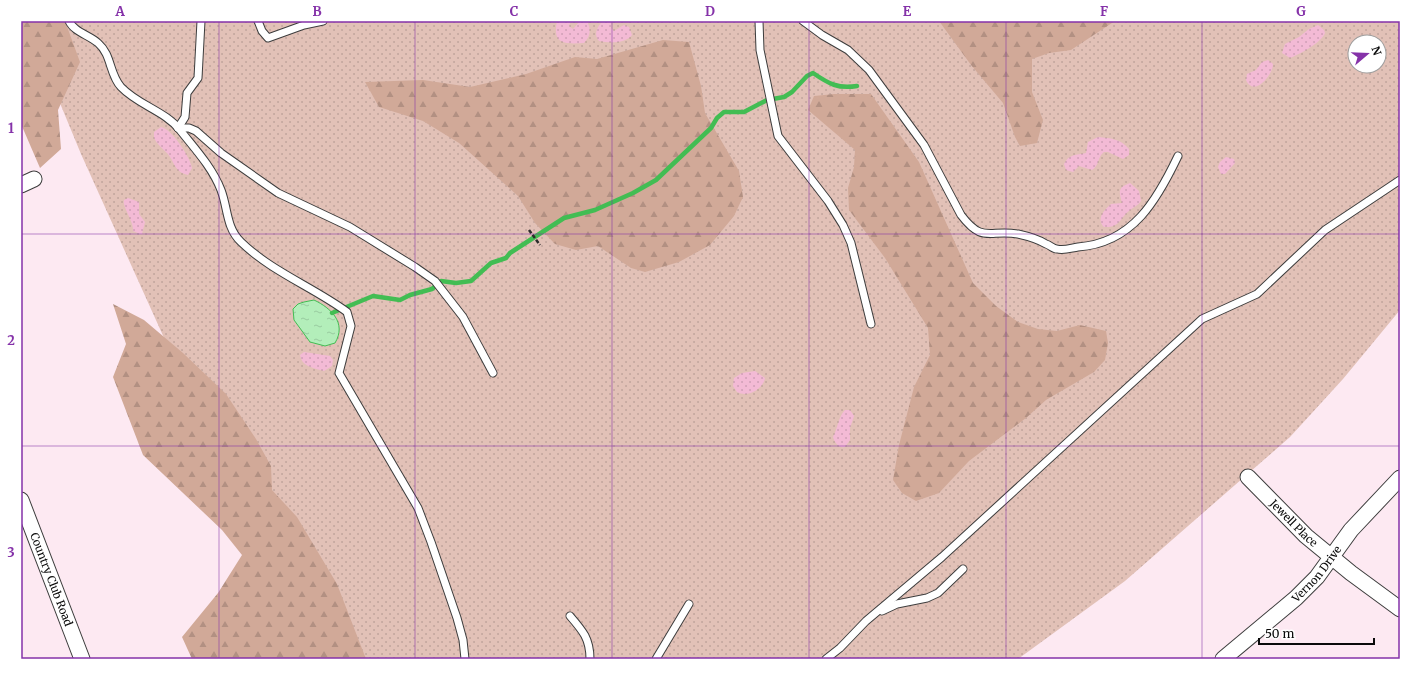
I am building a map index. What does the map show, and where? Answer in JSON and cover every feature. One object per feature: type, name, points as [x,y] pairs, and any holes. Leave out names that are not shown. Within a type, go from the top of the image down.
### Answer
[{"type":"street","name":"Jewell Place","points":[[1248,477],[1306,536],[1331,557],[1400,609]]},
{"type":"street","name":"Vernon Drive","points":[[1222,659],[1296,598],[1317,577],[1351,530],[1400,478]]},
{"type":"street","name":"Country Club Road","points":[[21,500],[82,659]]},
{"type":"lane","points":[[69,21],[75,29],[98,43],[108,53],[114,75],[121,87],[171,120],[178,128],[209,168],[221,190],[231,228],[236,236],[250,251],[347,312],[351,326],[339,373],[418,508],[464,640],[465,659]]},
{"type":"lane","points":[[178,128],[185,117],[187,93],[198,78],[201,21]]},
{"type":"lane","points":[[258,21],[262,31],[268,38],[304,25],[323,21]]},
{"type":"lane","points":[[759,21],[760,50],[778,136],[828,201],[843,225],[850,243],[871,324]]},
{"type":"lane","points":[[803,21],[822,35],[848,50],[869,70],[924,145],[961,215],[969,225],[984,234],[1018,234],[1038,240],[1055,249],[1063,250],[1086,247],[1121,235],[1133,226],[1154,200],[1178,156]]},
{"type":"lane","points":[[178,128],[188,128],[196,131],[221,153],[278,192],[350,227],[435,281],[463,317],[493,373]]},
{"type":"lane","points":[[826,659],[942,557],[1202,319],[1257,294],[1325,230],[1400,180]]},
{"type":"lane","points":[[876,614],[897,604],[927,598],[938,593],[963,569]]},
{"type":"lane","points":[[656,659],[689,604]]},
{"type":"lane","points":[[570,616],[581,629],[589,643],[590,659]]},
{"type":"path","points":[[529,230],[540,245]]},
{"type":"shaded area","points":[[26,21],[1400,21],[1400,310],[1343,379],[1290,437],[1125,581],[1018,659],[309,659],[81,154]]},
{"type":"green space","points":[[21,21],[65,21],[80,62],[58,110],[61,149],[40,168],[21,124]]},
{"type":"green space","points":[[939,21],[1115,21],[1071,50],[1049,53],[1032,59],[1032,92],[1043,120],[1037,143],[1020,146],[1015,137],[1003,103],[971,65]]},
{"type":"green space","points":[[663,40],[689,42],[701,86],[705,113],[739,171],[743,197],[734,216],[710,245],[679,262],[645,272],[631,268],[598,246],[576,250],[555,244],[535,223],[518,196],[459,143],[423,121],[379,107],[365,82],[423,80],[470,87],[526,74],[575,57],[597,59]]},
{"type":"green space","points":[[834,94],[871,94],[919,162],[973,283],[996,306],[1018,322],[1038,329],[1057,331],[1080,325],[1106,331],[1108,343],[1105,360],[1094,372],[1046,400],[1026,418],[969,461],[939,493],[916,501],[902,493],[893,480],[899,445],[914,387],[930,355],[928,328],[885,258],[849,210],[848,188],[854,167],[855,150],[808,110],[814,96]]},
{"type":"green space","points":[[113,304],[144,320],[183,353],[226,394],[256,439],[271,466],[272,490],[297,517],[337,584],[366,659],[192,659],[182,637],[218,593],[242,555],[222,530],[143,455],[113,377],[126,344]]},
{"type":"sand","points":[[557,21],[571,21],[569,26],[573,29],[580,21],[587,21],[590,30],[588,38],[584,43],[566,43],[558,39],[556,35]]},
{"type":"sand","points":[[608,21],[611,22],[611,28],[614,31],[624,25],[629,27],[632,35],[621,41],[599,41],[596,36],[597,30],[601,23]]},
{"type":"sand","points":[[1318,25],[1324,30],[1325,33],[1319,41],[1290,58],[1282,53],[1285,44]]},
{"type":"sand","points":[[1268,60],[1273,64],[1267,79],[1258,86],[1254,87],[1249,85],[1246,80],[1247,74],[1256,70],[1262,62]]},
{"type":"sand","points":[[161,127],[175,138],[191,163],[192,168],[188,175],[183,174],[177,169],[170,156],[155,140],[154,132]]},
{"type":"sand","points":[[1098,137],[1119,141],[1129,149],[1129,155],[1123,159],[1108,152],[1104,152],[1100,156],[1095,168],[1092,170],[1079,166],[1073,172],[1066,170],[1064,164],[1068,158],[1086,153],[1088,142]]},
{"type":"sand","points":[[1226,157],[1234,159],[1235,163],[1225,174],[1221,174],[1218,167],[1220,162]]},
{"type":"sand","points":[[1130,183],[1139,191],[1141,201],[1117,224],[1104,227],[1101,221],[1102,215],[1111,204],[1122,203],[1120,191],[1123,187]]},
{"type":"sand","points":[[128,198],[139,202],[139,214],[145,222],[142,234],[133,231],[132,223],[124,203],[124,200]]},
{"type":"sand","points":[[304,352],[330,356],[333,360],[332,366],[324,371],[306,365],[301,359],[300,355]]},
{"type":"sand","points":[[755,371],[765,378],[761,386],[758,389],[746,394],[737,392],[733,386],[734,378],[742,373]]},
{"type":"sand","points":[[845,410],[850,410],[854,416],[850,428],[850,440],[845,447],[840,447],[837,445],[833,437],[841,416]]},
{"type":"water","points":[[314,300],[326,307],[338,323],[338,336],[335,343],[325,346],[310,342],[294,320],[293,309],[298,304]]},
{"type":"waterway","points":[[332,313],[373,296],[400,300],[410,295],[432,289],[441,281],[456,283],[471,281],[491,263],[506,258],[510,253],[564,218],[595,210],[633,193],[656,180],[711,128],[717,118],[724,112],[744,112],[767,100],[784,97],[792,92],[807,76],[813,73],[834,85],[844,87],[857,86]]}]
